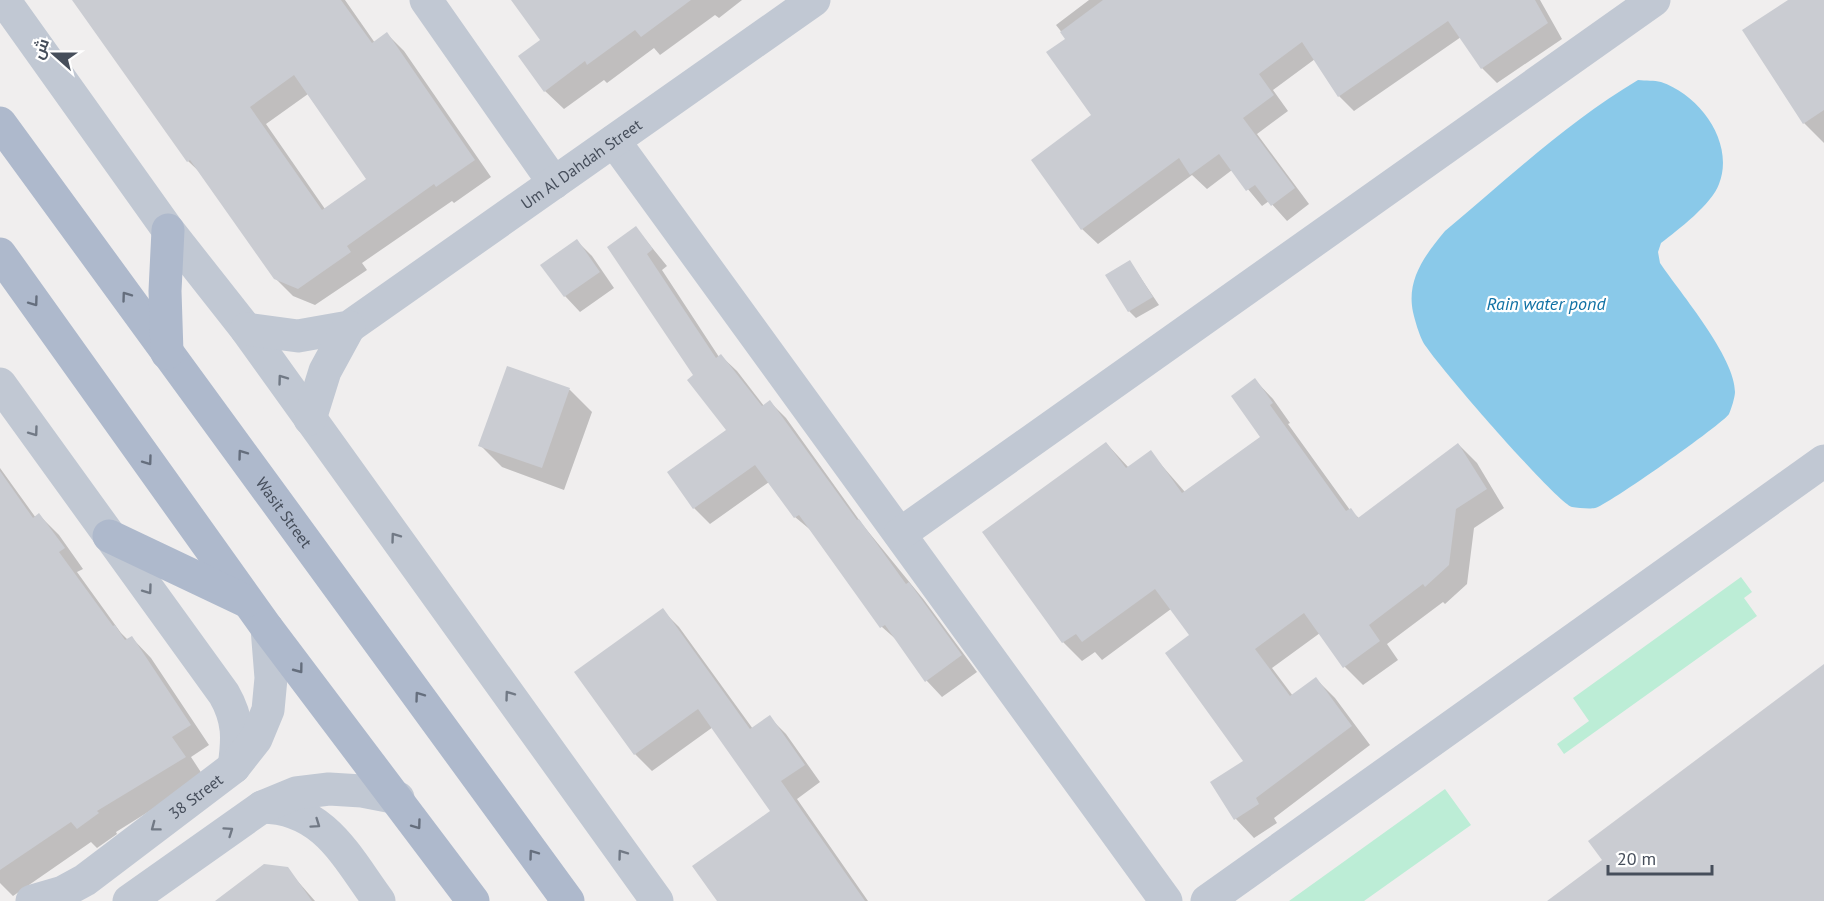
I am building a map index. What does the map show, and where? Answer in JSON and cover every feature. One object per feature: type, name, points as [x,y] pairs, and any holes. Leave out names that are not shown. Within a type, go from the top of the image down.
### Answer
[{"type":"main road","name":"Wasit Street","points":[[0,123],[568,901]]},
{"type":"main road","points":[[167,353],[165,291],[168,230]]},
{"type":"main road","points":[[0,254],[258,615],[398,798],[473,901]]},
{"type":"main road","points":[[109,536],[258,615]]},
{"type":"street","points":[[4,0],[168,230],[246,329],[657,901]]},
{"type":"street","points":[[426,0],[554,183]]},
{"type":"street","name":"Um Al Dahdah Street","points":[[246,329],[298,336],[349,327],[814,0]]},
{"type":"street","points":[[900,534],[1621,9],[1654,0]]},
{"type":"street","points":[[614,141],[1166,901]]},
{"type":"street","name":"Um Al Dahdah Street","points":[[310,419],[325,371],[349,327]]},
{"type":"street","points":[[0,384],[231,707],[238,733],[234,767]]},
{"type":"street","points":[[1207,901],[1824,461]]},
{"type":"street","name":"38 Street","points":[[32,901],[63,892],[85,880],[234,767],[256,739],[268,710],[271,678],[258,615]]},
{"type":"street","points":[[129,901],[262,807],[296,793],[329,789],[362,791],[398,798]]},
{"type":"street","points":[[262,807],[281,807],[302,814],[320,825],[335,840],[379,901]]},
{"type":"green space","points":[[1741,577],[1752,592],[1744,598],[1757,616],[1564,754],[1557,744],[1589,721],[1573,698]]},
{"type":"green space","points":[[1445,789],[1471,825],[1364,901],[1289,901]]},
{"type":"water","name":"Rain water pond","points":[[1638,80],[1661,82],[1675,88],[1701,109],[1711,122],[1718,137],[1723,168],[1715,192],[1694,216],[1661,243],[1658,252],[1660,263],[1717,344],[1733,378],[1735,394],[1729,414],[1722,421],[1664,464],[1595,508],[1572,507],[1561,499],[1521,458],[1432,355],[1423,342],[1416,323],[1412,289],[1419,268],[1445,231],[1563,132]]},
{"type":"building","points":[[72,0],[341,0],[372,43],[387,32],[475,160],[436,187],[434,184],[347,246],[351,252],[298,289],[274,279],[190,160],[187,162]],"holes":[[[294,75],[366,179],[322,210],[250,107]]]},
{"type":"building","points":[[511,0],[691,0],[641,37],[635,30],[587,65],[585,61],[544,92],[518,56],[540,40]]},
{"type":"building","points":[[1103,0],[1535,0],[1548,23],[1481,69],[1448,21],[1338,97],[1302,42],[1259,74],[1274,95],[1243,118],[1295,188],[1271,206],[1255,185],[1246,191],[1219,154],[1190,175],[1179,158],[1081,230],[1031,160],[1091,115],[1046,52],[1065,39],[1060,32]]},
{"type":"building","points":[[1788,0],[1824,0],[1824,110],[1803,124],[1742,30]]},
{"type":"building","points":[[636,226],[653,249],[647,254],[716,358],[721,354],[762,406],[770,400],[857,520],[859,519],[906,584],[909,582],[962,655],[925,682],[885,625],[880,628],[799,515],[794,518],[755,465],[693,509],[667,472],[726,430],[687,380],[693,375],[607,247]]},
{"type":"building","points":[[577,239],[600,272],[564,297],[540,265]]},
{"type":"building","points":[[1130,260],[1153,297],[1128,312],[1105,275]]},
{"type":"building","points":[[507,366],[570,388],[542,468],[478,446]]},
{"type":"building","points":[[1255,378],[1273,403],[1270,405],[1346,511],[1351,508],[1358,518],[1458,443],[1487,489],[1456,509],[1449,565],[1425,587],[1423,584],[1369,625],[1380,641],[1343,668],[1304,613],[1255,649],[1290,696],[1316,677],[1352,726],[1256,798],[1259,804],[1234,820],[1210,782],[1243,761],[1165,653],[1189,635],[1155,589],[1082,642],[1076,634],[1062,643],[982,532],[1106,442],[1126,468],[1151,450],[1182,493],[1260,437],[1231,396]]},
{"type":"building","points":[[0,471],[33,518],[39,513],[65,548],[59,552],[113,626],[115,625],[125,640],[132,636],[191,725],[172,737],[186,757],[97,811],[99,813],[77,829],[71,822],[0,870]]},
{"type":"building","points":[[663,608],[750,729],[770,715],[805,765],[781,781],[865,901],[717,901],[692,866],[770,811],[698,709],[634,755],[574,672]]},
{"type":"building","points":[[1824,664],[1824,901],[1547,901],[1602,860],[1588,841]]},
{"type":"building","points":[[264,864],[288,867],[312,901],[215,901]]}]
